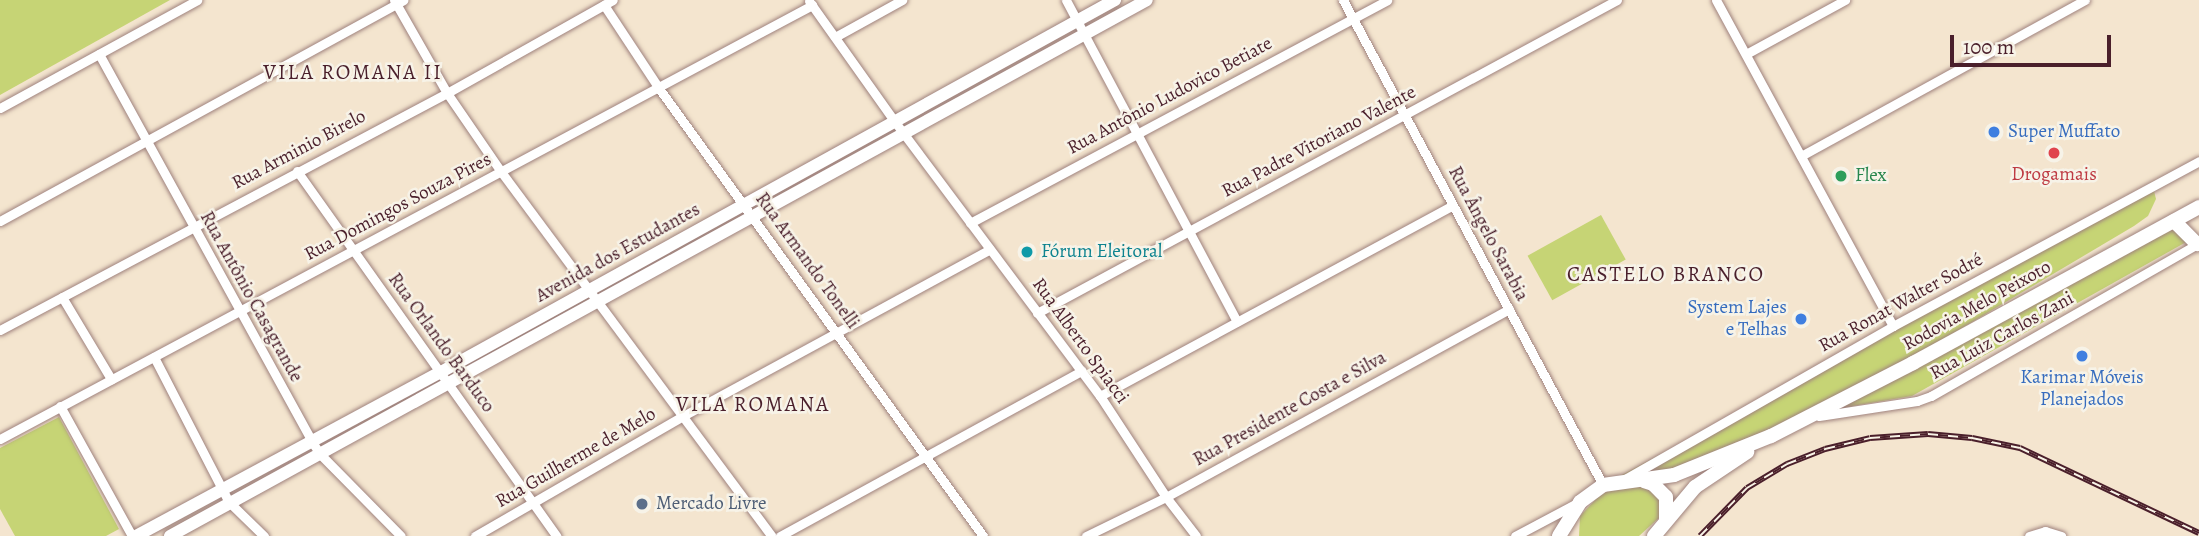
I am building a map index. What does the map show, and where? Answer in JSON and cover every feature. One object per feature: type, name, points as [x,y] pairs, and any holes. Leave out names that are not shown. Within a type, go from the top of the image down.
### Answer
[{"type":"main road","name":"Rodovia Melo Peixoto","points":[[1559,536],[1580,502],[1603,485],[1622,480],[1644,481],[1674,475],[1771,436],[2199,207]]},
{"type":"main road","points":[[2174,221],[2198,244]]},
{"type":"main road","name":"Rodovia Melo Peixoto","points":[[1654,536],[1695,487],[1771,436]]},
{"type":"main road","points":[[1644,481],[1653,484],[1666,497],[1666,521]]},
{"type":"main road","points":[[1568,536],[1570,518]]},
{"type":"street","points":[[0,108],[197,0]]},
{"type":"street","points":[[835,37],[902,0]]},
{"type":"street","points":[[1066,0],[1237,321]]},
{"type":"street","name":"Avenida dos Estudantes","points":[[748,211],[895,122],[1115,0]]},
{"type":"street","name":"Avenida dos Estudantes","points":[[170,536],[320,454],[445,378],[593,295],[748,211],[906,134],[1147,0]]},
{"type":"street","name":"Rua Ângelo Sarabia","points":[[1343,0],[1603,485]]},
{"type":"street","name":"Rua Antônio Ludovico Betiate","points":[[970,223],[1387,0]]},
{"type":"street","name":"Rua Padre Vitoriano Valente","points":[[1037,313],[1617,0]]},
{"type":"street","points":[[1716,0],[1893,326]]},
{"type":"street","points":[[1746,54],[1845,0]]},
{"type":"street","points":[[1801,156],[2085,0]]},
{"type":"street","points":[[0,221],[398,1],[447,93],[502,173],[772,536]]},
{"type":"street","name":"Rua Arminio Birelo","points":[[0,330],[297,170],[447,93],[609,2]]},
{"type":"street","name":"Rua Armando Tonelli","points":[[609,2],[658,87],[983,536]]},
{"type":"street","name":"Rua Alberto Spiacci","points":[[810,2],[895,122],[1082,371],[1166,497],[1196,536]]},
{"type":"street","name":"Rua Domingos Souza Pires","points":[[0,439],[502,173],[810,2]]},
{"type":"street","name":"Rua Antônio Casagrande","points":[[99,54],[144,141],[312,442],[320,454],[401,536]]},
{"type":"street","name":"Rua Ronat Walter Sodré","points":[[1622,480],[1893,326],[2199,161]]},
{"type":"street","name":"Rua Orlando Barduco","points":[[297,170],[556,536]]},
{"type":"street","points":[[1100,396],[1453,205]]},
{"type":"street","name":"Rua Luiz Carlos Zani","points":[[1807,418],[1917,401],[1931,396],[2198,244]]},
{"type":"street","name":"Rua Guilherme de Melo","points":[[475,536],[683,416],[990,249]]},
{"type":"street","points":[[62,297],[111,380]]},
{"type":"street","name":"Rua Presidente Costa e Silva","points":[[1086,536],[1166,497],[1509,309]]},
{"type":"street","points":[[154,357],[229,502],[264,536]]},
{"type":"street","points":[[780,536],[1082,371]]},
{"type":"street","name":"Avenida dos Estudantes","points":[[134,536],[312,442],[445,378]]},
{"type":"street","points":[[61,407],[134,536]]},
{"type":"street","points":[[1515,536],[1580,502]]},
{"type":"street","points":[[2029,536],[2045,531],[2061,536]]},
{"type":"green space","points":[[0,0],[170,0],[0,95]]},
{"type":"green space","points":[[2154,191],[2156,199],[2148,216],[2134,226],[1925,350],[1771,436],[1676,472],[1603,485]]},
{"type":"green space","points":[[1601,215],[1626,260],[1552,300],[1528,256]]},
{"type":"green space","points":[[2171,228],[2188,241],[1912,396],[1829,410]]},
{"type":"green space","points":[[59,417],[119,529],[106,536],[15,536],[0,509],[0,448]]},
{"type":"green space","points":[[1648,485],[1662,498],[1660,517],[1639,536],[1579,536],[1580,516],[1597,498],[1607,491]]},
{"type":"railway","points":[[1700,536],[1747,488],[1787,464],[1825,449],[1870,438],[1928,434],[1972,438],[2020,448],[2199,533]]},
{"type":"place","name":"Super Muffato","points":[[1994,132]]},
{"type":"place","name":"Drogamais","points":[[2054,153]]},
{"type":"place","name":"Flex","points":[[1841,176]]},
{"type":"place","name":"Fórum Eleitoral","points":[[1027,252]]},
{"type":"place","name":"System Lajes e Telhas","points":[[1801,319]]},
{"type":"place","name":"Karimar Móveis Planejados","points":[[2082,356]]},
{"type":"place","name":"Mercado Livre","points":[[642,504]]},
{"type":"district","name":"VILA ROMANA II","points":[[353,72]]},
{"type":"district","name":"CASTELO BRANCO","points":[[1666,274]]},
{"type":"district","name":"VILA ROMANA","points":[[753,404]]}]
